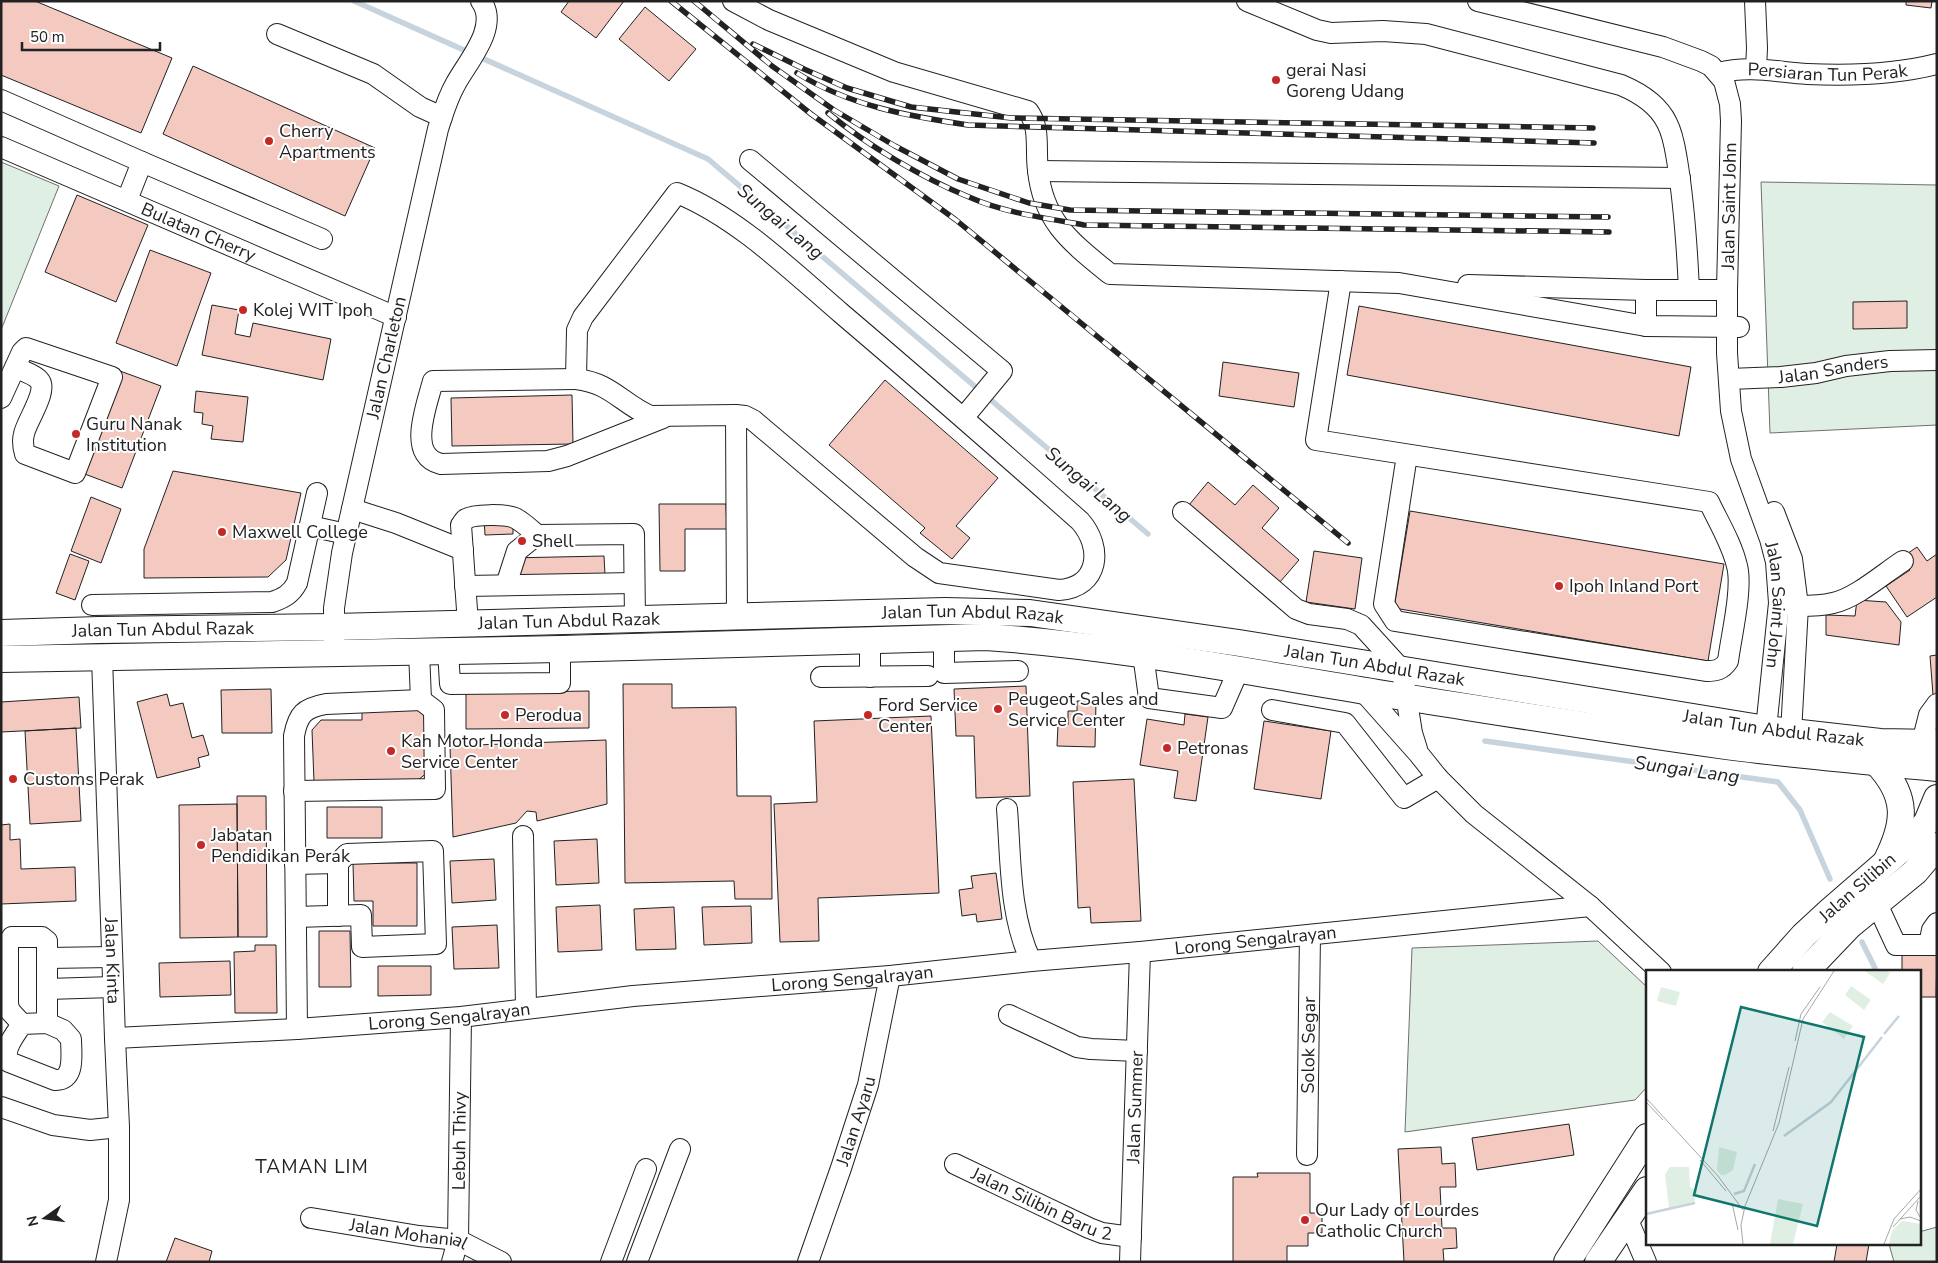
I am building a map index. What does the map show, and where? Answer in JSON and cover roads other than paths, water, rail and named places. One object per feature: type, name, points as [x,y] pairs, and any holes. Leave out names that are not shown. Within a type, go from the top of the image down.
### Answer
[{"type":"main road","name":"Jalan Tun Abdul Razak","points":[[1,659],[102,657],[334,640],[468,624],[954,611],[1030,613],[1238,643],[1402,670],[1777,738],[1877,763],[1937,768]]},
{"type":"main road","name":"Jalan Tun Abdul Razak","points":[[1,633],[166,630],[334,640],[419,651],[560,649],[944,637],[1028,640],[1143,654],[1590,727],[1777,738],[1929,743]]},
{"type":"main road","points":[[102,657],[105,651],[116,644],[166,630]]},
{"type":"main road","points":[[1,637],[8,639],[76,638],[91,643],[101,650],[102,657]]},
{"type":"main road","points":[[1877,763],[1890,777],[1897,793],[1901,814],[1900,829],[1884,865]]},
{"type":"main road","name":"Jalan Silibin","points":[[1773,970],[1804,935],[1913,839],[1928,822],[1937,798]]},
{"type":"main road","name":"Jalan Silibin","points":[[1807,970],[1849,926],[1915,872],[1937,846]]},
{"type":"main road","points":[[1915,872],[1937,857]]},
{"type":"main road","points":[[1584,1258],[1646,1139]]},
{"type":"main road","points":[[1584,1258],[1627,1218],[1646,1191]]},
{"type":"street","name":"Jalan Charleton","points":[[334,640],[336,587],[346,534],[442,116],[455,84],[488,25],[485,7],[481,1]]},
{"type":"street","points":[[733,1],[769,20],[894,72],[1028,111],[1037,128],[1038,171],[1042,194],[1049,214],[1075,246],[1110,274],[1646,290],[1727,290]]},
{"type":"street","points":[[1247,1],[1331,33],[1398,31],[1426,34],[1621,85],[1650,101],[1667,123],[1673,138],[1680,178],[1689,290]]},
{"type":"street","points":[[1478,1],[1663,47],[1724,71]]},
{"type":"street","points":[[1529,1],[1666,39],[1720,60],[1724,71]]},
{"type":"street","points":[[1755,1],[1756,69]]},
{"type":"street","points":[[277,34],[372,74],[420,107],[442,116]]},
{"type":"street","name":"Persiaran Tun Perak","points":[[1724,71],[1756,69],[1806,74],[1860,75],[1878,74],[1937,64]]},
{"type":"street","name":"Jalan Saint John","points":[[1724,71],[1724,81],[1730,104],[1727,290],[1734,327]]},
{"type":"street","name":"Jalan Saint John","points":[[1724,71],[1738,88],[1743,122],[1739,273],[1734,327],[1735,379],[1731,411],[1740,459],[1770,539],[1779,582],[1777,738]]},
{"type":"street","points":[[1,100],[322,239]]},
{"type":"street","name":"Bulatan Cherry","points":[[1,147],[396,317]]},
{"type":"street","points":[[750,160],[1002,371],[969,411]]},
{"type":"street","points":[[127,200],[142,162]]},
{"type":"street","points":[[1038,171],[1680,178]]},
{"type":"street","points":[[576,379],[576,338],[582,317],[677,193],[694,200],[735,226],[770,252],[969,411],[1089,531],[1094,545],[1095,559],[1090,573],[1082,583],[1071,589],[1060,590],[939,573],[915,557],[753,420],[745,416],[736,415],[650,416],[641,412],[605,386],[591,381],[576,379],[433,381],[421,436],[426,456],[432,462],[441,464],[548,461],[567,456],[665,417]]},
{"type":"street","points":[[1341,281],[1316,440],[1407,454],[1709,502],[1738,566],[1739,582],[1728,661],[1723,668],[1706,672],[1395,621],[1384,604],[1407,454]]},
{"type":"street","points":[[1399,283],[1646,326],[1734,327]]},
{"type":"street","points":[[1646,290],[1646,326]]},
{"type":"street","points":[[1,398],[22,352],[26,348],[112,377],[75,473],[25,454],[22,443],[24,432],[42,392],[42,384],[39,379],[15,368]]},
{"type":"street","name":"Jalan Sanders","points":[[1735,379],[1799,375],[1846,366],[1890,361],[1937,360]]},
{"type":"street","name":"Jalan Saint John","points":[[1735,379],[1746,436],[1792,559],[1798,606],[1777,738]]},
{"type":"street","points":[[736,415],[737,617]]},
{"type":"street","points":[[92,605],[272,602],[283,599],[292,592],[297,583],[317,493]]},
{"type":"street","points":[[352,509],[396,522],[463,550]]},
{"type":"street","points":[[1183,512],[1296,609],[1309,614],[1347,619],[1361,625],[1402,670],[1412,733],[1418,753]]},
{"type":"street","points":[[468,624],[461,525],[466,519],[474,516],[512,517],[537,535]]},
{"type":"street","points":[[310,526],[346,534]]},
{"type":"street","points":[[506,585],[517,551],[537,535],[634,534],[635,620]]},
{"type":"street","points":[[1798,606],[1820,606],[1835,603],[1849,597],[1902,561]]},
{"type":"street","points":[[465,586],[634,583]]},
{"type":"street","points":[[944,637],[944,673],[1018,671]]},
{"type":"street","points":[[870,640],[870,677]]},
{"type":"street","points":[[448,650],[450,684],[560,683],[560,649]]},
{"type":"street","points":[[419,651],[421,700]]},
{"type":"street","points":[[1143,654],[1149,698],[1222,708],[1239,669]]},
{"type":"street","name":"Jalan Kinta","points":[[102,657],[113,988],[120,1127],[119,1200],[106,1262]]},
{"type":"street","points":[[821,677],[928,676]]},
{"type":"street","points":[[1362,690],[1438,778],[1474,814],[1590,906],[1658,970]]},
{"type":"street","points":[[294,792],[435,789],[434,710],[421,700],[326,704],[314,706],[304,711],[296,722],[294,736],[294,792],[297,1029]]},
{"type":"street","points":[[1929,743],[1929,715],[1937,704]]},
{"type":"street","points":[[1272,710],[1345,724],[1404,798],[1438,778]]},
{"type":"street","points":[[1007,809],[1016,918],[1023,945],[1031,960]]},
{"type":"street","points":[[523,836],[526,1008]]},
{"type":"street","points":[[295,864],[338,863],[347,854],[433,852],[436,944],[362,947],[360,915],[296,917]]},
{"type":"street","points":[[338,863],[338,916]]},
{"type":"street","points":[[1877,904],[1896,945],[1933,945],[1932,930],[1937,923]]},
{"type":"street","name":"Lorong Sengalrayan","points":[[115,1038],[297,1029],[461,1017],[672,992],[890,976],[1031,960],[1140,952],[1590,906]]},
{"type":"street","name":"Solok Segar","points":[[1307,1155],[1310,934]]},
{"type":"street","points":[[12,1034],[47,1023],[67,1034],[71,1039],[71,1067],[66,1078],[55,1080],[8,1062],[6,1056],[12,1034],[8,1005],[8,944],[12,937],[42,937],[47,941],[47,1023]]},
{"type":"street","name":"Jalan Summer","points":[[1130,1262],[1140,952]]},
{"type":"street","points":[[47,958],[112,957]]},
{"type":"street","name":"Jalan Ayaru","points":[[808,1262],[868,1085],[890,976]]},
{"type":"street","points":[[47,989],[113,988]]},
{"type":"street","points":[[1009,1015],[1077,1047],[1137,1051]]},
{"type":"street","name":"Lebuh Thivy","points":[[452,1262],[458,1240],[461,1017]]},
{"type":"street","points":[[1,1107],[54,1126],[90,1130],[120,1127]]},
{"type":"street","points":[[637,1262],[680,1149]]},
{"type":"street","name":"Jalan Silibin Baru 2","points":[[955,1164],[1089,1228],[1102,1233],[1131,1238]]},
{"type":"street","points":[[611,1262],[646,1170]]},
{"type":"street","name":"Jalan Mohanial","points":[[311,1218],[419,1236],[458,1240],[501,1262]]},
{"type":"street","points":[[1627,1218],[1646,1262]]},
{"type":"waterway","name":"Sungai Lang","points":[[354,1],[708,159],[1148,534]]},
{"type":"waterway","name":"Sungai Lang","points":[[1485,741],[1778,782],[1800,810],[1830,879]]},
{"type":"waterway","name":"Sungai Lang","points":[[1862,942],[1876,970]]},
{"type":"railway","points":[[671,1],[811,114],[956,220],[1348,543]]},
{"type":"railway","points":[[694,1],[772,66],[834,110],[895,146],[958,179],[1029,203],[1070,210],[1608,217]]},
{"type":"railway","points":[[753,44],[847,88],[911,107],[1011,118],[1593,128]]},
{"type":"railway","points":[[797,73],[838,94],[859,102],[923,118],[968,125],[1594,143]]},
{"type":"railway","points":[[828,113],[860,137],[896,160],[951,189],[983,203],[1011,211],[1084,225],[1609,232]]},
{"type":"place","name":"gerai Nasi Goreng Udang","points":[[1276,80]]},
{"type":"place","name":"Cherry Apartments","points":[[269,141]]},
{"type":"place","name":"Kolej WIT Ipoh","points":[[243,310]]},
{"type":"place","name":"Guru Nanak Institution","points":[[76,434]]},
{"type":"place","name":"Maxwell College","points":[[222,532]]},
{"type":"place","name":"Shell","points":[[522,541]]},
{"type":"place","name":"Ipoh Inland Port","points":[[1559,586]]},
{"type":"place","name":"Peugeot Sales and Service Center","points":[[998,709]]},
{"type":"place","name":"Perodua","points":[[505,715]]},
{"type":"place","name":"Ford Service Center","points":[[868,715]]},
{"type":"place","name":"Petronas","points":[[1167,748]]},
{"type":"place","name":"Kah Motor Honda Service Center","points":[[391,751]]},
{"type":"place","name":"Customs Perak","points":[[13,779]]},
{"type":"place","name":"Jabatan Pendidikan Perak","points":[[201,845]]},
{"type":"place","name":"Our Lady of Lourdes Catholic Church","points":[[1305,1220]]},
{"type":"district","name":"TAMAN LIM","points":[[312,1166]]}]
